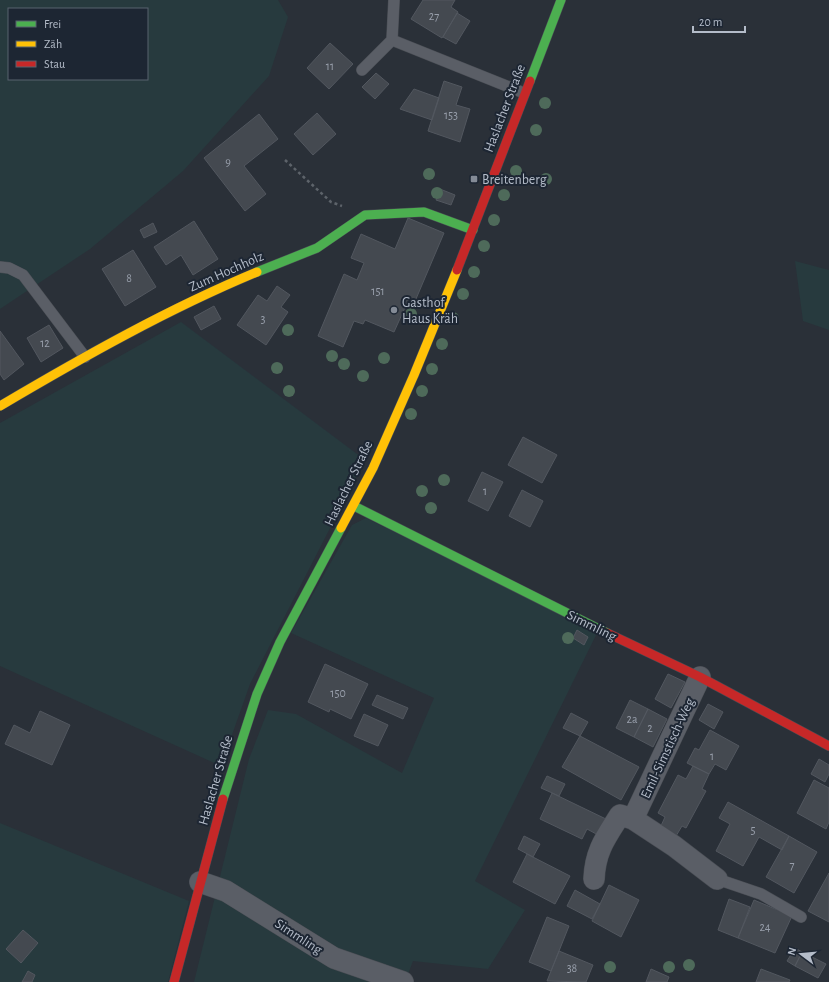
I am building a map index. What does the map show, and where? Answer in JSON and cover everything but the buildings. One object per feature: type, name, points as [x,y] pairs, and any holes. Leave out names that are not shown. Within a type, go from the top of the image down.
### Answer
[{"type":"street","name":"Haslacher Straße","points":[[174,982],[200,882],[244,728],[268,667],[373,468],[414,375],[561,0]]},
{"type":"street","name":"Zum Hochholz","points":[[0,406],[85,358],[207,293],[317,248],[365,216],[424,212],[472,230]]},
{"type":"street","name":"Simmling","points":[[354,506],[599,629],[700,677],[829,746]]},
{"type":"street","name":"Emil-Simstisch-Weg","points":[[633,819],[700,677]]},
{"type":"street","points":[[594,879],[594,862],[604,841],[620,815],[633,819],[674,846],[717,879]]},
{"type":"street","name":"Simmling","points":[[200,882],[226,891],[334,958],[403,982]]},
{"type":"lane","points":[[362,70],[392,40],[394,0]]},
{"type":"lane","points":[[392,40],[524,93]]},
{"type":"lane","points":[[0,267],[9,268],[23,275],[85,358]]},
{"type":"lane","points":[[717,879],[761,894],[801,916]]},
{"type":"path","points":[[285,160],[331,202],[365,216]]},
{"type":"green space","points":[[0,0],[278,0],[288,17],[269,76],[183,171],[90,249],[0,309]]},
{"type":"green space","points":[[795,261],[829,270],[829,330],[803,321]]},
{"type":"green space","points":[[181,322],[365,460],[250,684],[221,766],[0,666],[0,423]]},
{"type":"green space","points":[[366,518],[599,629],[475,881],[525,910],[488,969],[413,961],[405,982],[194,982],[249,759],[268,710],[296,714],[402,773],[434,698],[291,633],[352,525]]},
{"type":"green space","points":[[0,823],[189,901],[168,982],[0,982]]},
{"type":"traffic: fast","points":[[530,81],[561,0]]},
{"type":"traffic: fast","points":[[257,272],[317,248],[365,215],[424,212],[473,230]]},
{"type":"traffic: fast","points":[[354,506],[607,633]]},
{"type":"traffic: fast","points":[[223,799],[257,694],[280,642],[341,528]]},
{"type":"traffic: slow","points":[[341,528],[373,468],[414,375],[457,270]]},
{"type":"traffic: slow","points":[[0,406],[126,334],[224,286],[257,272]]},
{"type":"traffic: jam","points":[[457,270],[530,81]]},
{"type":"traffic: jam","points":[[607,633],[700,677],[829,746]]},
{"type":"traffic: jam","points":[[174,982],[223,799]]},
{"type":"place","name":"Breitenberg","points":[[474,179]]},
{"type":"place","name":"Gasthof Haus Kräh","points":[[394,310]]}]
